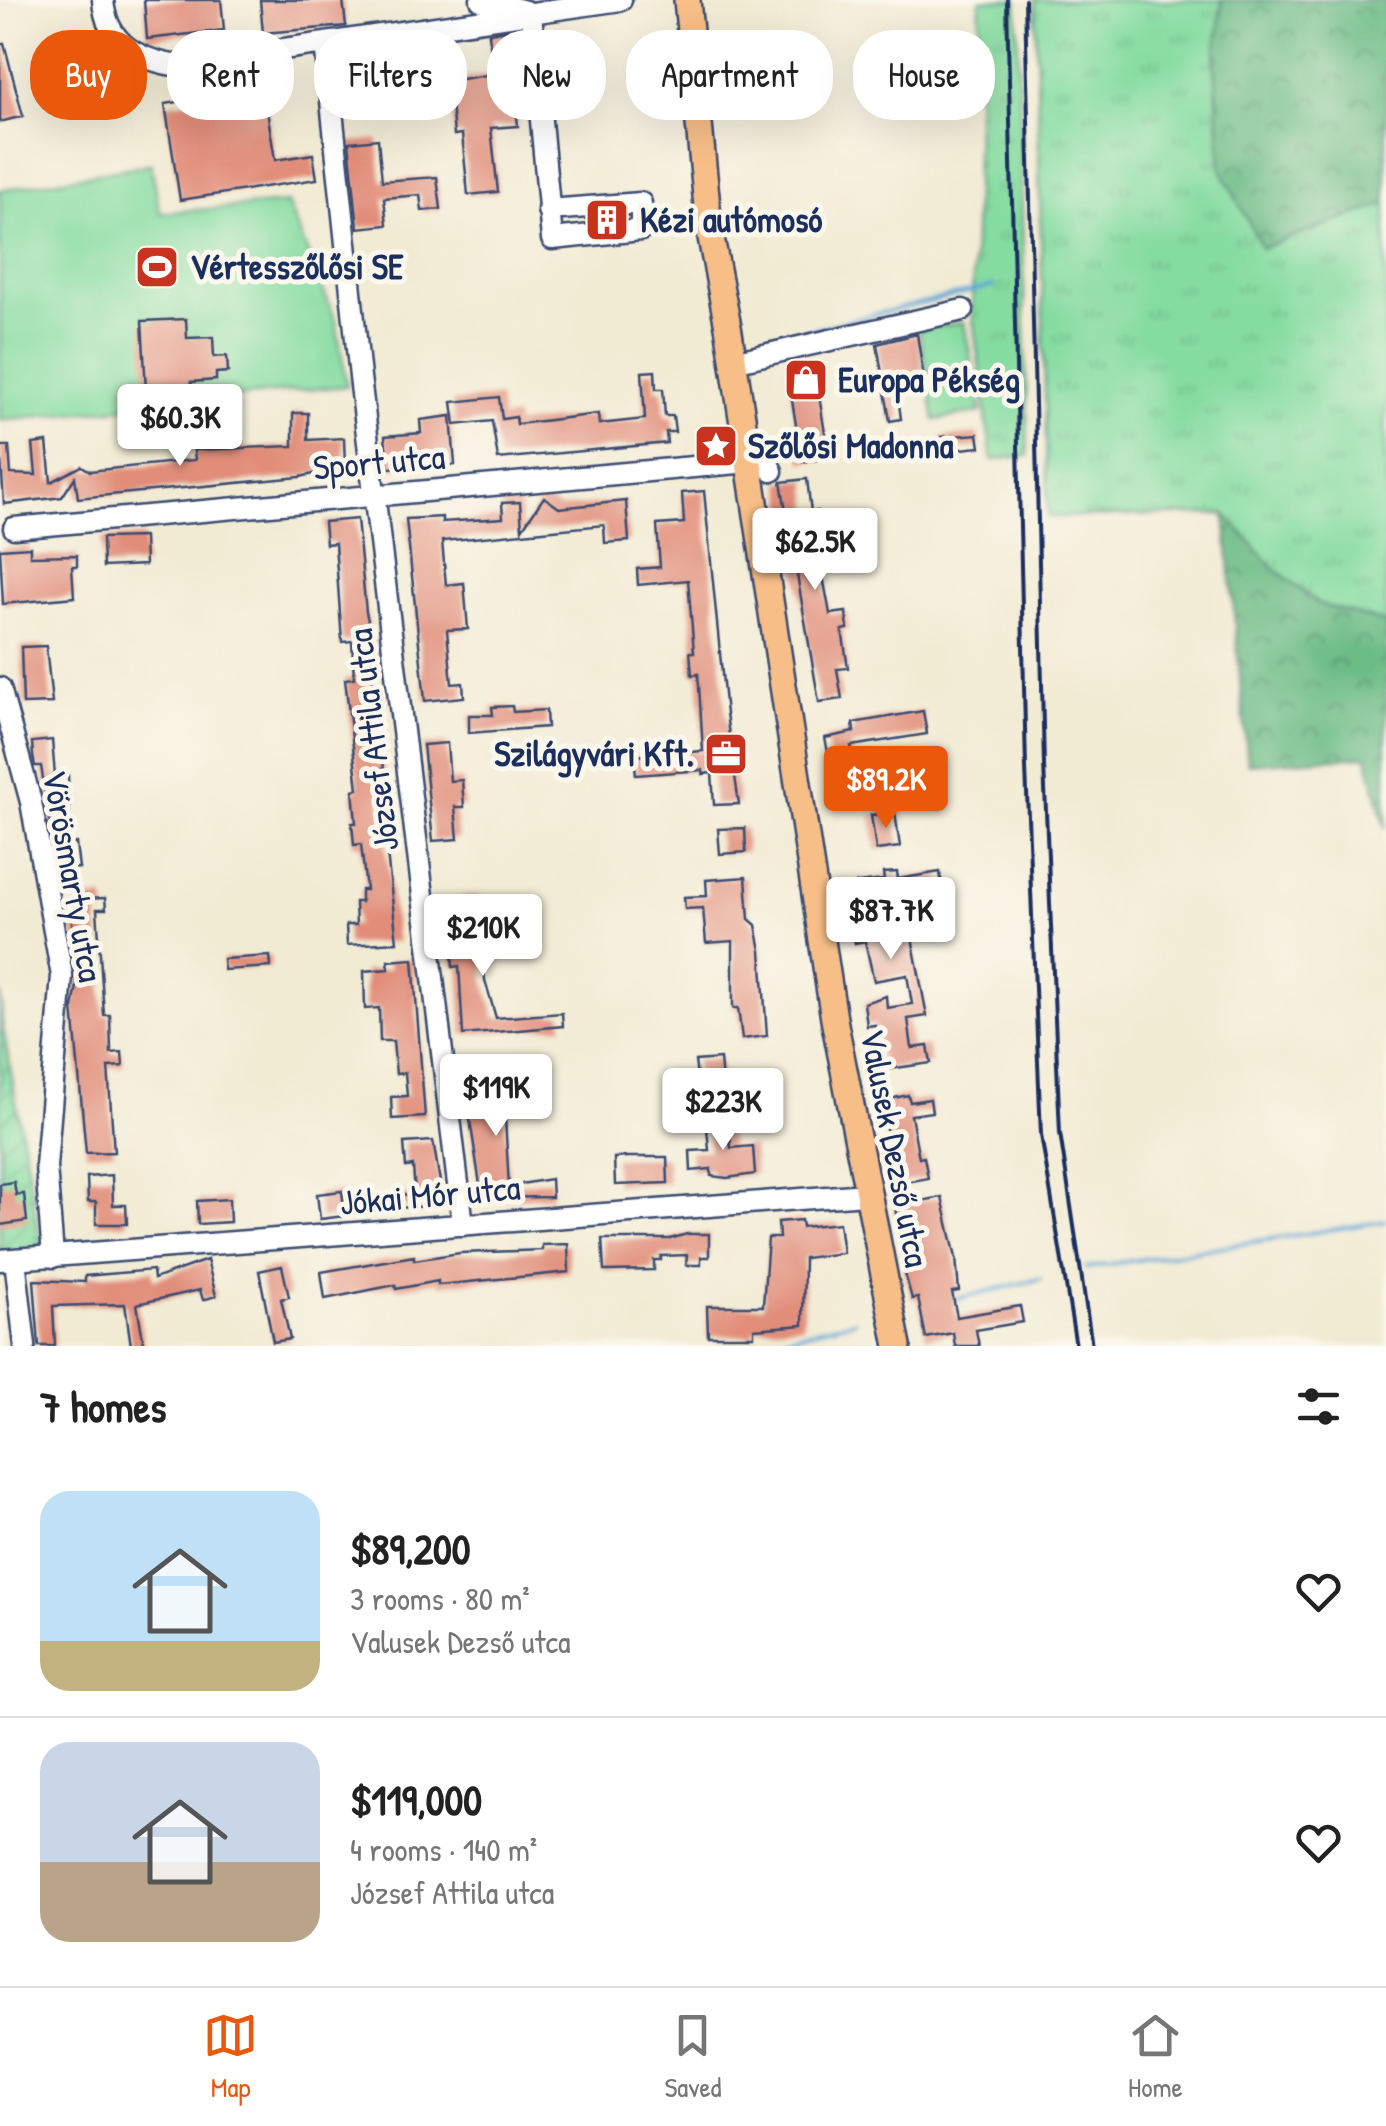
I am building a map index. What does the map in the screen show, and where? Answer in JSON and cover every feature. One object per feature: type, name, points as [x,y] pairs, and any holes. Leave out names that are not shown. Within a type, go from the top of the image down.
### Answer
[{"type":"main road","name":"Valusek Dezső utca","points":[[687,0],[709,227],[733,362],[760,460],[837,1038],[898,1346]]},
{"type":"street","points":[[103,0],[111,34],[152,61],[193,64],[314,46]]},
{"type":"street","points":[[481,0],[531,13]]},
{"type":"street","points":[[419,30],[621,0]]},
{"type":"street","points":[[531,13],[548,210]]},
{"type":"street","name":"József Attila utca","points":[[333,120],[463,1224]]},
{"type":"street","points":[[733,362],[963,310]]},
{"type":"street","name":"Sport utca","points":[[14,528],[760,460]]},
{"type":"street","name":"Vörösmarty utca","points":[[0,688],[31,802],[62,976],[46,1166],[53,1257]]},
{"type":"street","name":"Jókai Mór utca","points":[[8,1259],[866,1194]]},
{"type":"street","points":[[8,1259],[25,1346]]},
{"type":"green space","points":[[980,0],[1017,0],[1028,456],[992,460],[972,312],[977,120],[995,120],[995,30],[979,30]]},
{"type":"green space","points":[[1035,0],[1222,0],[1215,63],[1262,248],[1386,204],[1386,623],[1318,604],[1273,567],[1225,514],[1048,517]]},
{"type":"green space","points":[[1222,0],[1386,0],[1386,204],[1262,248],[1221,169],[1215,63]]},
{"type":"green space","name":"Vértesszőlősi SE","points":[[151,164],[160,213],[287,203],[336,321],[347,386],[0,420],[0,190]]},
{"type":"green space","points":[[964,322],[981,412],[935,420],[919,330]]},
{"type":"green space","points":[[1225,514],[1273,567],[1318,604],[1386,623],[1386,829],[1367,756],[1248,764]]},
{"type":"green space","points":[[0,990],[2,1022],[42,1250],[0,1253]]},
{"type":"building","points":[[144,0],[221,0],[224,30],[167,30],[167,37],[147,39]]},
{"type":"building","points":[[260,0],[343,0],[346,26],[263,30]]},
{"type":"building","points":[[4,43],[23,116],[0,122],[0,44]]},
{"type":"building","points":[[487,75],[487,120],[517,120],[518,126],[491,128],[498,192],[468,195],[462,134],[454,135],[453,120],[467,120],[467,78]]},
{"type":"building","points":[[168,120],[269,120],[275,160],[313,154],[317,179],[180,200]]},
{"type":"building","points":[[378,139],[382,181],[437,177],[441,209],[422,211],[420,195],[384,198],[387,225],[358,228],[349,142]]},
{"type":"building","points":[[186,319],[187,338],[213,337],[214,357],[227,356],[228,372],[216,373],[216,380],[191,382],[192,388],[146,390],[142,321]]},
{"type":"building","points":[[917,334],[925,385],[897,389],[901,419],[890,421],[877,344]]},
{"type":"building","points":[[814,365],[829,458],[802,462],[787,369]]},
{"type":"building","points":[[655,371],[656,389],[663,389],[665,416],[673,416],[675,432],[666,432],[667,443],[498,459],[492,421],[455,425],[452,402],[499,397],[502,419],[516,417],[517,424],[598,414],[599,424],[645,419],[642,372]]},
{"type":"building","points":[[293,413],[308,413],[308,440],[344,438],[345,467],[300,477],[78,498],[75,477],[62,497],[4,504],[0,446],[9,446],[11,474],[36,475],[33,444],[47,442],[51,482],[82,466],[90,471],[195,460],[194,450],[293,446]]},
{"type":"building","points":[[451,416],[455,465],[388,468],[385,436],[421,433],[420,420]]},
{"type":"building","points":[[978,434],[980,447],[942,451],[941,437]]},
{"type":"building","points":[[807,479],[811,512],[818,511],[821,532],[815,533],[830,614],[846,612],[848,629],[842,630],[848,668],[837,669],[842,699],[819,702],[781,482]]},
{"type":"building","points":[[704,491],[739,804],[714,805],[712,773],[703,774],[703,770],[636,775],[634,756],[703,751],[698,674],[692,675],[688,580],[638,585],[637,569],[660,567],[657,525],[684,523],[682,493]]},
{"type":"building","points":[[544,497],[559,508],[626,501],[629,541],[605,543],[604,525],[442,541],[446,585],[464,583],[468,629],[447,630],[452,684],[463,683],[464,697],[425,701],[406,519],[442,517],[442,522],[503,518],[502,503],[520,502],[522,529]]},
{"type":"building","points":[[357,519],[366,612],[375,650],[376,670],[372,670],[378,756],[384,756],[382,809],[397,942],[347,945],[346,925],[356,925],[355,902],[361,902],[361,890],[366,890],[361,844],[354,845],[352,823],[356,823],[353,790],[358,789],[345,679],[354,678],[352,641],[342,642],[335,543],[326,544],[324,522]]},
{"type":"building","points":[[144,537],[145,565],[103,567],[102,538]]},
{"type":"building","points":[[30,547],[30,556],[77,555],[77,566],[72,566],[74,597],[3,604],[0,549]]},
{"type":"building","points":[[46,646],[52,703],[23,704],[21,647]]},
{"type":"building","points":[[512,706],[513,712],[546,710],[547,727],[469,733],[469,715],[493,715],[492,707]]},
{"type":"building","points":[[923,711],[927,734],[851,746],[857,788],[836,791],[825,738],[854,732],[853,723]]},
{"type":"building","points":[[52,740],[55,776],[68,775],[71,844],[76,843],[79,868],[57,870],[41,766],[35,766],[32,742]]},
{"type":"building","points":[[447,743],[450,781],[462,780],[464,807],[455,807],[458,839],[433,841],[423,745]]},
{"type":"building","points":[[895,812],[900,847],[876,850],[871,815]]},
{"type":"building","points":[[745,828],[746,852],[720,854],[718,829]]},
{"type":"building","points":[[897,872],[898,879],[940,872],[942,885],[903,891],[927,1016],[908,1019],[912,1048],[928,1046],[931,1063],[882,1070],[875,1025],[867,1026],[864,1003],[886,996],[887,1008],[912,1004],[907,975],[874,981],[865,941],[855,943],[848,893],[858,892],[857,883],[884,880],[883,873]]},
{"type":"building","points":[[746,877],[749,919],[756,925],[761,951],[767,1036],[742,1039],[738,1008],[733,1008],[733,941],[706,943],[703,908],[685,909],[684,897],[707,896],[706,880]]},
{"type":"building","points":[[479,896],[485,980],[496,1018],[562,1013],[563,1026],[463,1035],[459,966],[453,967],[451,938],[456,937],[454,904],[463,903],[462,897]]},
{"type":"building","points":[[105,898],[106,909],[97,909],[104,1015],[110,1015],[111,1053],[122,1052],[123,1066],[108,1067],[114,1152],[86,1153],[73,1008],[78,980],[71,912],[83,911],[82,899]]},
{"type":"building","points":[[270,956],[271,967],[224,970],[223,959]]},
{"type":"building","points":[[413,959],[425,1117],[392,1119],[391,1097],[407,1096],[405,1073],[396,1074],[393,1041],[380,1041],[379,1008],[365,1009],[364,971],[389,969],[388,961]]},
{"type":"building","points":[[720,1059],[723,1092],[699,1094],[695,1061]]},
{"type":"building","points":[[515,1077],[516,1100],[504,1101],[509,1186],[551,1179],[552,1197],[482,1198],[464,1080]]},
{"type":"building","points":[[908,1095],[910,1102],[930,1099],[932,1112],[911,1115],[919,1158],[924,1157],[928,1178],[896,1184],[881,1101]]},
{"type":"building","points":[[728,1115],[731,1148],[753,1146],[755,1174],[727,1178],[711,1176],[711,1169],[691,1171],[690,1151],[709,1150],[706,1116]]},
{"type":"building","points":[[433,1141],[444,1205],[398,1208],[397,1195],[415,1194],[413,1166],[406,1167],[404,1143]]},
{"type":"building","points":[[667,1157],[668,1183],[615,1185],[614,1158]]},
{"type":"building","points":[[112,1175],[113,1205],[126,1205],[127,1224],[96,1224],[96,1202],[88,1202],[87,1177]]},
{"type":"building","points":[[14,1182],[16,1195],[24,1194],[27,1221],[0,1225],[0,1184]]},
{"type":"building","points":[[342,1191],[345,1216],[320,1219],[317,1194]]},
{"type":"building","points":[[942,1197],[956,1258],[959,1291],[952,1292],[957,1317],[1020,1306],[1023,1322],[976,1330],[979,1346],[955,1346],[953,1333],[926,1338],[918,1298],[912,1299],[903,1266],[895,1206]]},
{"type":"building","points":[[229,1199],[230,1222],[198,1224],[197,1201]]},
{"type":"building","points":[[801,1220],[802,1227],[839,1223],[843,1253],[804,1258],[803,1325],[754,1329],[754,1336],[708,1336],[707,1306],[763,1306],[768,1238],[779,1238],[778,1222]]},
{"type":"building","points":[[709,1234],[709,1257],[701,1257],[701,1265],[686,1265],[687,1255],[661,1256],[661,1260],[654,1260],[654,1270],[604,1271],[602,1239],[670,1239]]},
{"type":"building","points":[[568,1244],[569,1272],[438,1285],[438,1281],[396,1289],[395,1285],[325,1299],[321,1272],[414,1256],[414,1260],[460,1253],[542,1250],[542,1245]]},
{"type":"building","points":[[207,1260],[216,1296],[203,1300],[200,1290],[137,1304],[144,1346],[131,1346],[125,1304],[53,1306],[55,1346],[39,1346],[34,1280],[85,1282],[85,1276],[153,1270],[154,1279]]},
{"type":"building","points":[[282,1266],[289,1297],[281,1299],[290,1339],[273,1342],[259,1271]]},
{"type":"waterway","points":[[760,342],[994,286]]},
{"type":"waterway","points":[[1086,1268],[1386,1221]]},
{"type":"waterway","points":[[951,1300],[1040,1279]]},
{"type":"waterway","points":[[747,1346],[854,1321]]},
{"type":"railway","points":[[1007,0],[1026,768],[1041,1135],[1076,1346]]},
{"type":"railway","points":[[1025,0],[1044,765],[1060,1133],[1092,1346]]},
{"type":"place","name":"Kézi autómosó","points":[[607,220]]},
{"type":"place","name":"Vértesszőlősi SE","points":[[157,267]]},
{"type":"place","name":"Europa Pékség","points":[[806,380]]},
{"type":"place","name":"Szőlősi Madonna","points":[[716,446]]},
{"type":"place","name":"Szilágyvári Kft.","points":[[726,754]]}]
